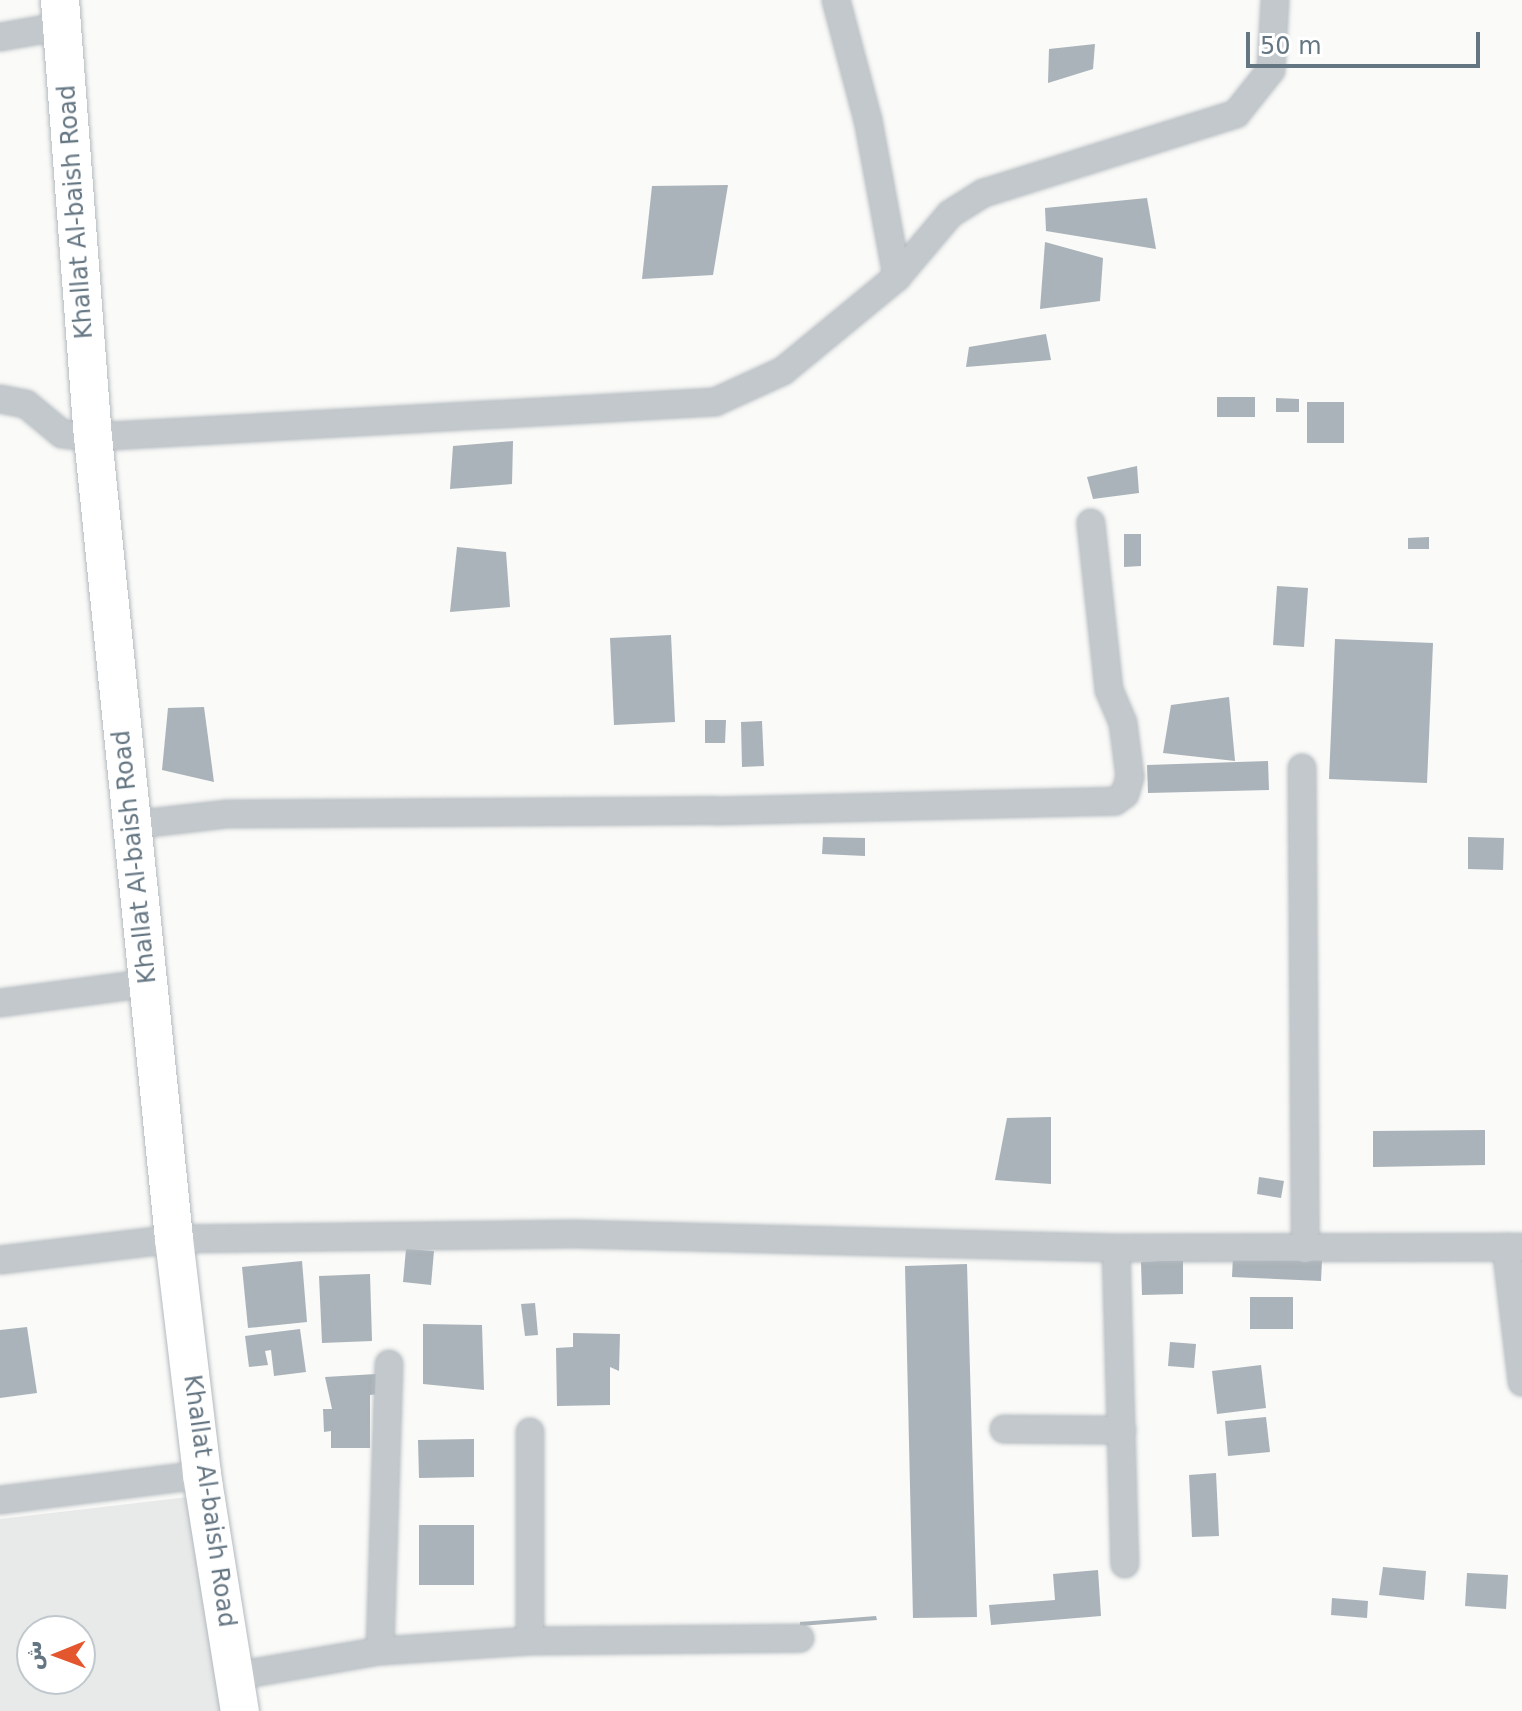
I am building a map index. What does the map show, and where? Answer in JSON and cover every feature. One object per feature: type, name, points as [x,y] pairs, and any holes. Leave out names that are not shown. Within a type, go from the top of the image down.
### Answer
[{"type":"street","points":[[836,0],[868,120],[897,277]]},
{"type":"street","points":[[0,399],[26,404],[62,434],[93,437],[715,402],[783,371],[897,277],[950,214],[984,193],[1236,114],[1271,70],[1275,0]]},
{"type":"street","points":[[0,37],[62,13]]},
{"type":"street","name":"Khallat Al-baish Road","points":[[62,13],[93,437],[174,1239],[202,1475],[237,1693]]},
{"type":"street","points":[[131,825],[228,814],[732,811],[1115,801],[1125,794],[1130,777],[1123,723],[1109,690],[1091,523]]},
{"type":"street","points":[[1302,768],[1305,1249]]},
{"type":"street","points":[[0,1003],[149,983]]},
{"type":"street","points":[[0,1260],[174,1239],[574,1234],[1116,1248],[1514,1247],[1522,1382]]},
{"type":"street","points":[[1116,1248],[1125,1564]]},
{"type":"street","points":[[380,1651],[389,1364]]},
{"type":"street","points":[[1004,1429],[1122,1430]]},
{"type":"street","points":[[530,1432],[530,1641]]},
{"type":"street","points":[[0,1500],[202,1475]]},
{"type":"street","points":[[237,1693],[380,1651],[530,1641],[800,1638]]},
{"type":"shaded area","points":[[188,1497],[221,1711],[0,1711],[0,1519]]},
{"type":"building","points":[[1095,44],[1093,69],[1048,83],[1049,49]]},
{"type":"building","points":[[728,185],[713,275],[642,279],[652,186]]},
{"type":"building","points":[[1147,198],[1156,249],[1046,231],[1045,208]]},
{"type":"building","points":[[1045,242],[1103,258],[1100,301],[1040,309]]},
{"type":"building","points":[[1046,334],[1051,360],[966,367],[969,347]]},
{"type":"building","points":[[1217,397],[1255,397],[1255,417],[1217,417]]},
{"type":"building","points":[[1276,398],[1299,399],[1299,412],[1276,412]]},
{"type":"building","points":[[1307,402],[1344,402],[1344,443],[1307,443]]},
{"type":"building","points":[[513,441],[512,484],[450,489],[453,446]]},
{"type":"building","points":[[1137,466],[1139,493],[1093,499],[1087,477]]},
{"type":"building","points":[[1124,534],[1141,534],[1141,566],[1124,567]]},
{"type":"building","points":[[1429,537],[1429,549],[1408,549],[1408,538]]},
{"type":"building","points":[[457,547],[506,552],[510,607],[450,612]]},
{"type":"building","points":[[1277,586],[1308,588],[1304,647],[1273,645]]},
{"type":"building","points":[[671,635],[675,722],[614,725],[610,638]]},
{"type":"building","points":[[1335,639],[1433,643],[1427,783],[1329,779]]},
{"type":"building","points":[[1229,697],[1235,761],[1163,753],[1171,705]]},
{"type":"building","points":[[204,707],[214,782],[162,770],[168,708]]},
{"type":"building","points":[[705,720],[726,720],[725,743],[705,743]]},
{"type":"building","points":[[762,721],[764,766],[742,767],[741,722]]},
{"type":"building","points":[[1268,761],[1269,790],[1148,793],[1147,765]]},
{"type":"building","points":[[823,837],[865,838],[865,856],[822,854]]},
{"type":"building","points":[[1468,837],[1504,838],[1503,870],[1468,869]]},
{"type":"building","points":[[1051,1117],[1051,1184],[995,1180],[1007,1118]]},
{"type":"building","points":[[1485,1130],[1485,1165],[1373,1167],[1373,1131]]},
{"type":"building","points":[[1259,1177],[1284,1181],[1281,1198],[1257,1194]]},
{"type":"building","points":[[406,1249],[434,1251],[431,1285],[403,1282]]},
{"type":"building","points":[[1233,1256],[1322,1260],[1321,1281],[1232,1277]]},
{"type":"building","points":[[1183,1260],[1183,1294],[1142,1295],[1141,1262]]},
{"type":"building","points":[[302,1261],[307,1322],[248,1328],[242,1267]]},
{"type":"building","points":[[967,1264],[977,1617],[913,1618],[905,1266]]},
{"type":"building","points":[[370,1274],[372,1341],[322,1343],[319,1276]]},
{"type":"building","points":[[1250,1297],[1293,1297],[1293,1329],[1250,1329]]},
{"type":"building","points":[[535,1303],[538,1335],[525,1336],[521,1304]]},
{"type":"building","points":[[423,1324],[482,1325],[484,1390],[423,1384]]},
{"type":"building","points":[[27,1327],[37,1393],[0,1398],[0,1330]]},
{"type":"building","points":[[300,1329],[306,1372],[274,1376],[271,1350],[265,1351],[268,1365],[249,1367],[245,1336]]},
{"type":"building","points":[[573,1333],[620,1334],[619,1371],[610,1367],[610,1405],[557,1406],[556,1348],[573,1347]]},
{"type":"building","points":[[1170,1342],[1196,1344],[1194,1368],[1168,1366]]},
{"type":"building","points":[[1261,1365],[1266,1408],[1217,1414],[1212,1371]]},
{"type":"building","points":[[376,1374],[378,1394],[370,1395],[370,1448],[331,1448],[331,1431],[324,1432],[323,1409],[332,1409],[325,1377]]},
{"type":"building","points":[[1266,1417],[1270,1452],[1228,1456],[1225,1421]]},
{"type":"building","points":[[474,1439],[474,1477],[419,1478],[418,1440]]},
{"type":"building","points":[[1216,1473],[1219,1536],[1192,1537],[1189,1475]]},
{"type":"building","points":[[419,1525],[474,1525],[474,1585],[419,1585]]},
{"type":"building","points":[[1383,1567],[1426,1571],[1424,1600],[1379,1595]]},
{"type":"building","points":[[1098,1570],[1101,1616],[991,1625],[989,1605],[1055,1600],[1053,1574]]},
{"type":"building","points":[[1467,1573],[1508,1575],[1506,1609],[1465,1606]]},
{"type":"building","points":[[1332,1598],[1368,1601],[1367,1618],[1331,1615]]},
{"type":"building","points":[[876,1616],[877,1620],[800,1626],[800,1622]]}]
